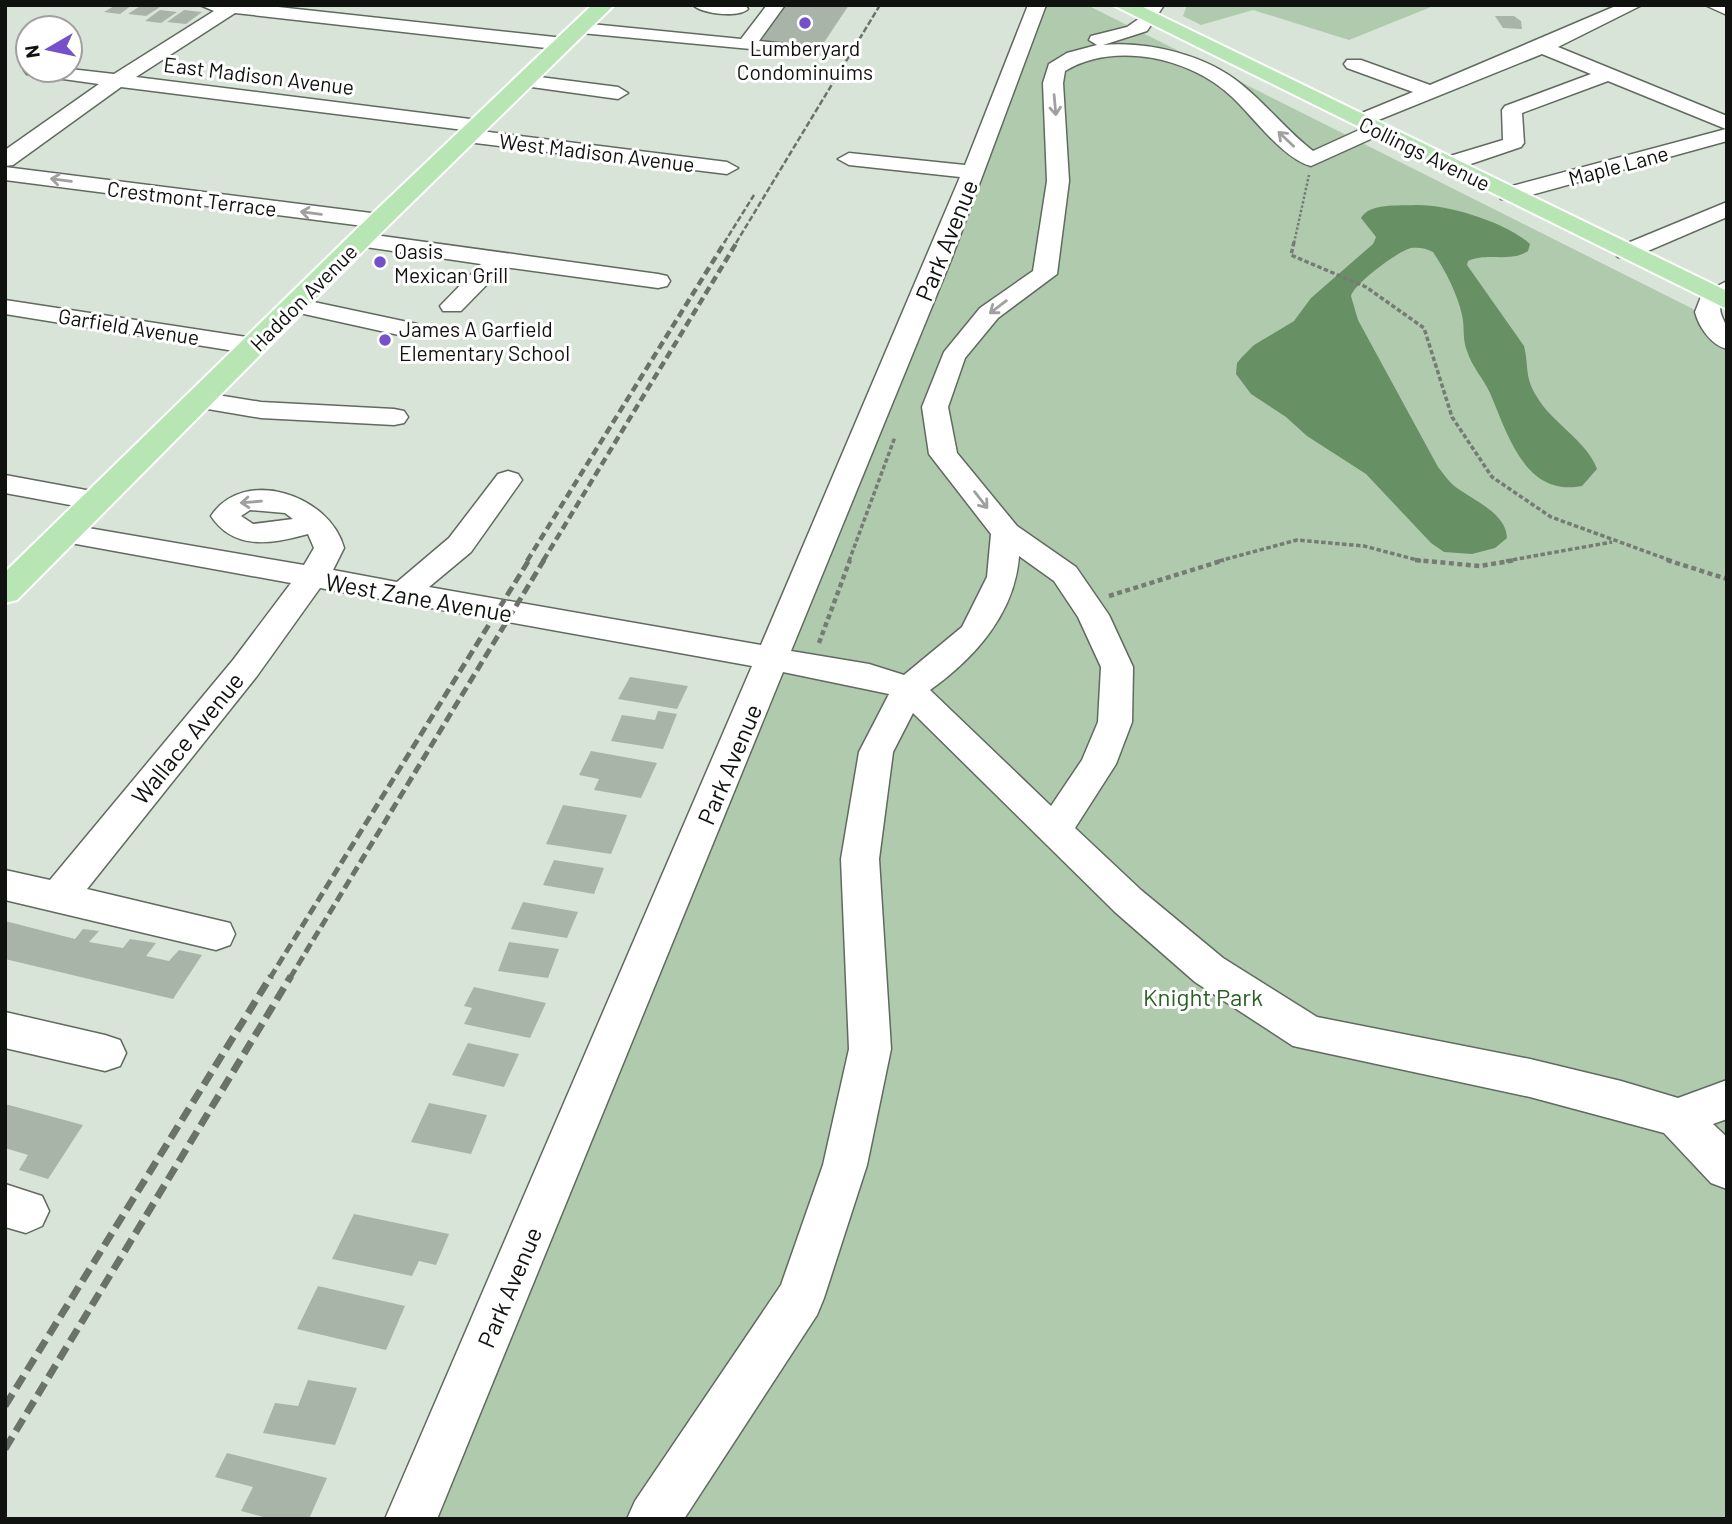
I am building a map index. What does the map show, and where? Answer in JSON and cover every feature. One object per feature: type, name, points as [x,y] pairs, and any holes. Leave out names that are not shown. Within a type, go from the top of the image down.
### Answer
[{"type":"main road","name":"Haddon Avenue","points":[[5,592],[379,221],[604,5]]},
{"type":"main road","name":"Collings Avenue","points":[[1123,5],[1153,12],[1368,125],[1626,252],[1722,294]]},
{"type":"street","points":[[209,5],[572,36],[796,50]]},
{"type":"street","points":[[702,5],[739,9]]},
{"type":"street","points":[[776,5],[751,46],[748,60],[753,63],[806,69]]},
{"type":"street","name":"Park Avenue","points":[[411,1519],[773,660],[973,172],[1033,55],[1037,5]]},
{"type":"street","points":[[1055,829],[1098,764],[1115,722],[1117,667],[1085,603],[1065,574],[1006,533],[943,454],[935,407],[953,357],[989,313],[1045,274],[1058,181],[1054,83],[1056,68],[1068,58],[1117,49],[1149,53],[1188,64],[1231,87],[1311,160],[1368,125],[1431,92],[1542,47],[1633,5]]},
{"type":"street","points":[[1714,5],[1727,10]]},
{"type":"street","points":[[5,160],[118,80],[233,6]]},
{"type":"street","points":[[1033,55],[1141,29],[1153,12]]},
{"type":"street","points":[[1542,47],[1727,123]]},
{"type":"street","points":[[1354,64],[1431,92]]},
{"type":"street","points":[[1448,164],[1514,143],[1512,110],[1607,75]]},
{"type":"street","name":"East Madison Avenue","points":[[84,76],[472,131]]},
{"type":"street","points":[[524,81],[618,93]]},
{"type":"street","name":"West Madison Avenue","points":[[472,131],[727,168]]},
{"type":"street","name":"Maple Lane","points":[[1509,194],[1727,135]]},
{"type":"street","points":[[849,159],[973,172]]},
{"type":"street","name":"Crestmont Terrace","points":[[5,173],[379,221]]},
{"type":"street","points":[[1626,252],[1727,209]]},
{"type":"street","points":[[360,240],[658,281]]},
{"type":"street","points":[[452,306],[499,259]]},
{"type":"street","points":[[1722,294],[1706,312],[1718,333],[1727,341]]},
{"type":"street","points":[[295,305],[408,329]]},
{"type":"street","name":"Garfield Avenue","points":[[5,307],[253,346]]},
{"type":"street","points":[[199,400],[261,410],[394,417]]},
{"type":"street","points":[[402,594],[460,545],[508,480]]},
{"type":"street","points":[[5,484],[97,501]]},
{"type":"street","name":"Wallace Avenue","points":[[58,897],[245,668],[313,578],[330,550],[327,539],[312,522]]},
{"type":"street","name":"West Zane Avenue","points":[[65,533],[869,676],[909,688]]},
{"type":"street","points":[[653,1519],[800,1298],[845,1165],[870,1049],[860,859],[876,752],[909,688],[932,672],[975,633],[1002,578],[1006,533]]},
{"type":"street","points":[[909,688],[953,734],[1128,901],[1209,970],[1308,1033],[1530,1078],[1621,1100],[1678,1118],[1727,1168]]},
{"type":"street","points":[[5,885],[216,934]]},
{"type":"street","points":[[5,1030],[105,1053]]},
{"type":"street","points":[[1678,1118],[1727,1100]]},
{"type":"path","points":[[1311,160],[1291,255],[1366,287],[1424,328],[1452,416],[1492,477],[1551,517],[1613,542],[1727,579]]},
{"type":"path","points":[[1085,603],[1264,547],[1297,540],[1364,546],[1424,562],[1480,566],[1613,542]]},
{"type":"green space","name":"Knight Park","points":[[1038,5],[1087,5],[1727,326],[1727,1519],[426,1519]]},
{"type":"green space","points":[[1187,5],[1436,5],[1349,40],[1253,10],[1201,25],[1183,16]]},
{"type":"shaded area","points":[[1428,205],[1476,216],[1506,228],[1530,244],[1528,251],[1521,255],[1475,258],[1468,261],[1467,265],[1524,346],[1528,377],[1537,397],[1586,450],[1597,469],[1582,486],[1562,487],[1546,482],[1533,472],[1512,444],[1490,393],[1469,357],[1457,299],[1433,252],[1411,248],[1387,261],[1368,276],[1351,296],[1358,320],[1438,467],[1459,490],[1494,513],[1505,529],[1507,538],[1495,548],[1472,554],[1444,552],[1431,543],[1366,474],[1307,436],[1286,417],[1251,394],[1236,374],[1237,363],[1254,345],[1294,321],[1311,298],[1373,244],[1376,237],[1361,218],[1365,213],[1385,206]]},
{"type":"building","points":[[116,5],[132,5],[120,14],[104,12]]},
{"type":"building","points":[[142,5],[160,7],[146,16],[128,14]]},
{"type":"building","name":"Lumberyard Condominuims","points":[[787,5],[849,5],[821,47],[761,41]]},
{"type":"building","points":[[160,10],[177,12],[161,23],[145,21]]},
{"type":"building","points":[[184,10],[202,12],[186,24],[167,22]]},
{"type":"building","points":[[1495,16],[1514,16],[1521,21],[1522,29],[1503,28]]},
{"type":"building","points":[[630,677],[688,686],[677,709],[618,699]]},
{"type":"building","points":[[658,711],[677,714],[663,749],[611,741],[622,715],[655,720]]},
{"type":"building","points":[[591,751],[657,763],[641,798],[594,790],[599,779],[579,775]]},
{"type":"building","points":[[563,805],[627,815],[611,854],[546,844]]},
{"type":"building","points":[[554,860],[604,868],[594,894],[543,885]]},
{"type":"building","points":[[523,902],[578,912],[567,938],[511,929]]},
{"type":"building","points":[[5,921],[75,939],[83,929],[99,931],[89,942],[123,948],[130,939],[156,943],[146,956],[169,961],[179,950],[202,955],[173,999],[5,959]]},
{"type":"building","points":[[509,942],[559,949],[548,978],[498,971]]},
{"type":"building","points":[[474,987],[546,1003],[530,1038],[464,1024],[472,1008],[464,1006]]},
{"type":"building","points":[[468,1043],[519,1054],[504,1087],[452,1075]]},
{"type":"building","points":[[429,1103],[487,1115],[471,1154],[411,1142]]},
{"type":"building","points":[[5,1104],[83,1125],[48,1179],[19,1170],[28,1155],[5,1148]]},
{"type":"building","points":[[354,1214],[449,1234],[436,1265],[419,1261],[412,1276],[332,1259]]},
{"type":"building","points":[[318,1286],[405,1306],[386,1350],[297,1329]]},
{"type":"building","points":[[308,1380],[357,1388],[335,1445],[263,1433],[275,1403],[298,1406]]},
{"type":"building","points":[[227,1453],[327,1478],[309,1519],[271,1519],[241,1511],[253,1487],[215,1477]]},
{"type":"railway","points":[[736,243],[880,5]]},
{"type":"railway","points":[[724,243],[754,195]]},
{"type":"railway","points":[[527,561],[725,242]]},
{"type":"railway","points":[[543,561],[737,242]]},
{"type":"railway","points":[[270,978],[529,560]]},
{"type":"railway","points":[[290,978],[544,560]]},
{"type":"railway","points":[[5,1406],[271,976]]},
{"type":"railway","points":[[5,1449],[291,976]]},
{"type":"place","name":"Lumberyard Condominuims","points":[[805,23]]},
{"type":"place","name":"Oasis Mexican Grill","points":[[380,262]]},
{"type":"place","name":"James A Garfield Elementary School","points":[[385,340]]}]
